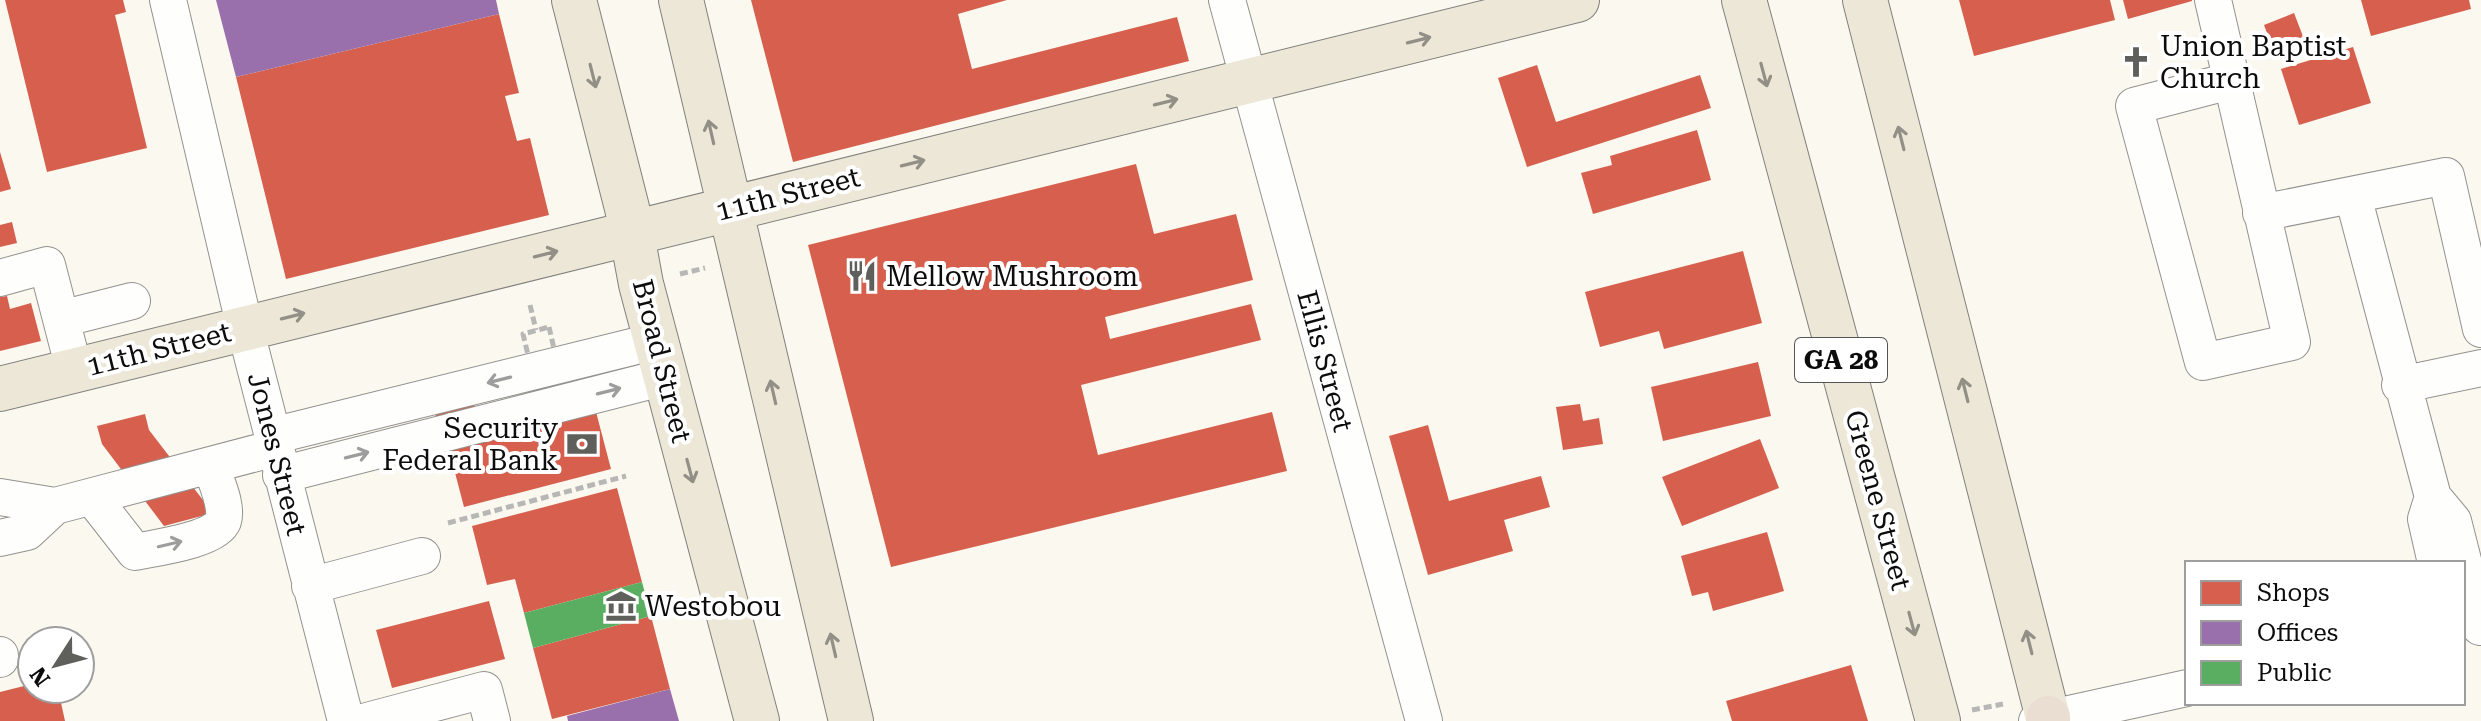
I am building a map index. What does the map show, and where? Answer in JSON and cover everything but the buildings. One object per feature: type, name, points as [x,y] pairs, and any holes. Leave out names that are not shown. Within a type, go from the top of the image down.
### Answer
[{"type":"main road","name":"Broad Street","points":[[574,0],[661,359],[757,721]]},
{"type":"main road","points":[[681,0],[851,721]]},
{"type":"main road","name":"11th Street","points":[[0,389],[1577,0]]},
{"type":"main road","name":"Greene Street","points":[[1744,0],[1954,716]]},
{"type":"main road","points":[[1865,0],[2044,720]]},
{"type":"street","name":"Jones Street","points":[[168,0],[245,328],[346,721]]},
{"type":"street","name":"Ellis Street","points":[[1227,0],[1424,721]]},
{"type":"street","points":[[2213,0],[2292,342],[2203,362],[2134,106],[2230,81]]},
{"type":"street","points":[[2261,213],[2446,176],[2481,329]]},
{"type":"street","points":[[2353,196],[2400,385],[2433,497],[2453,521],[2464,561]]},
{"type":"street","points":[[0,278],[47,265],[74,369]]},
{"type":"street","points":[[61,319],[132,301]]},
{"type":"street","points":[[0,497],[55,506],[211,465],[276,453],[661,359]]},
{"type":"street","points":[[2400,385],[2481,368]]},
{"type":"street","points":[[92,497],[135,552],[203,536],[216,530],[223,521],[224,508],[211,465]]},
{"type":"street","points":[[2433,497],[2426,519],[2436,561]]},
{"type":"street","points":[[0,538],[27,532],[55,506]]},
{"type":"street","points":[[310,586],[422,556]]},
{"type":"street","points":[[2465,566],[2481,627]]},
{"type":"street","points":[[2044,720],[2185,688]]},
{"type":"street","points":[[367,721],[484,690],[492,721]]},
{"type":"path","points":[[680,274],[710,267]]},
{"type":"path","points":[[530,305],[536,330]]},
{"type":"path","points":[[448,523],[626,476]]},
{"type":"path","points":[[1954,716],[2003,704]]},
{"type":"place","name":"Union Baptist Church","points":[[2136,62]]},
{"type":"place","name":"Mellow Mushroom","points":[[862,276]]},
{"type":"place","name":"Security Federal Bank","points":[[582,444]]},
{"type":"place","name":"Westobou","points":[[621,606]]}]
